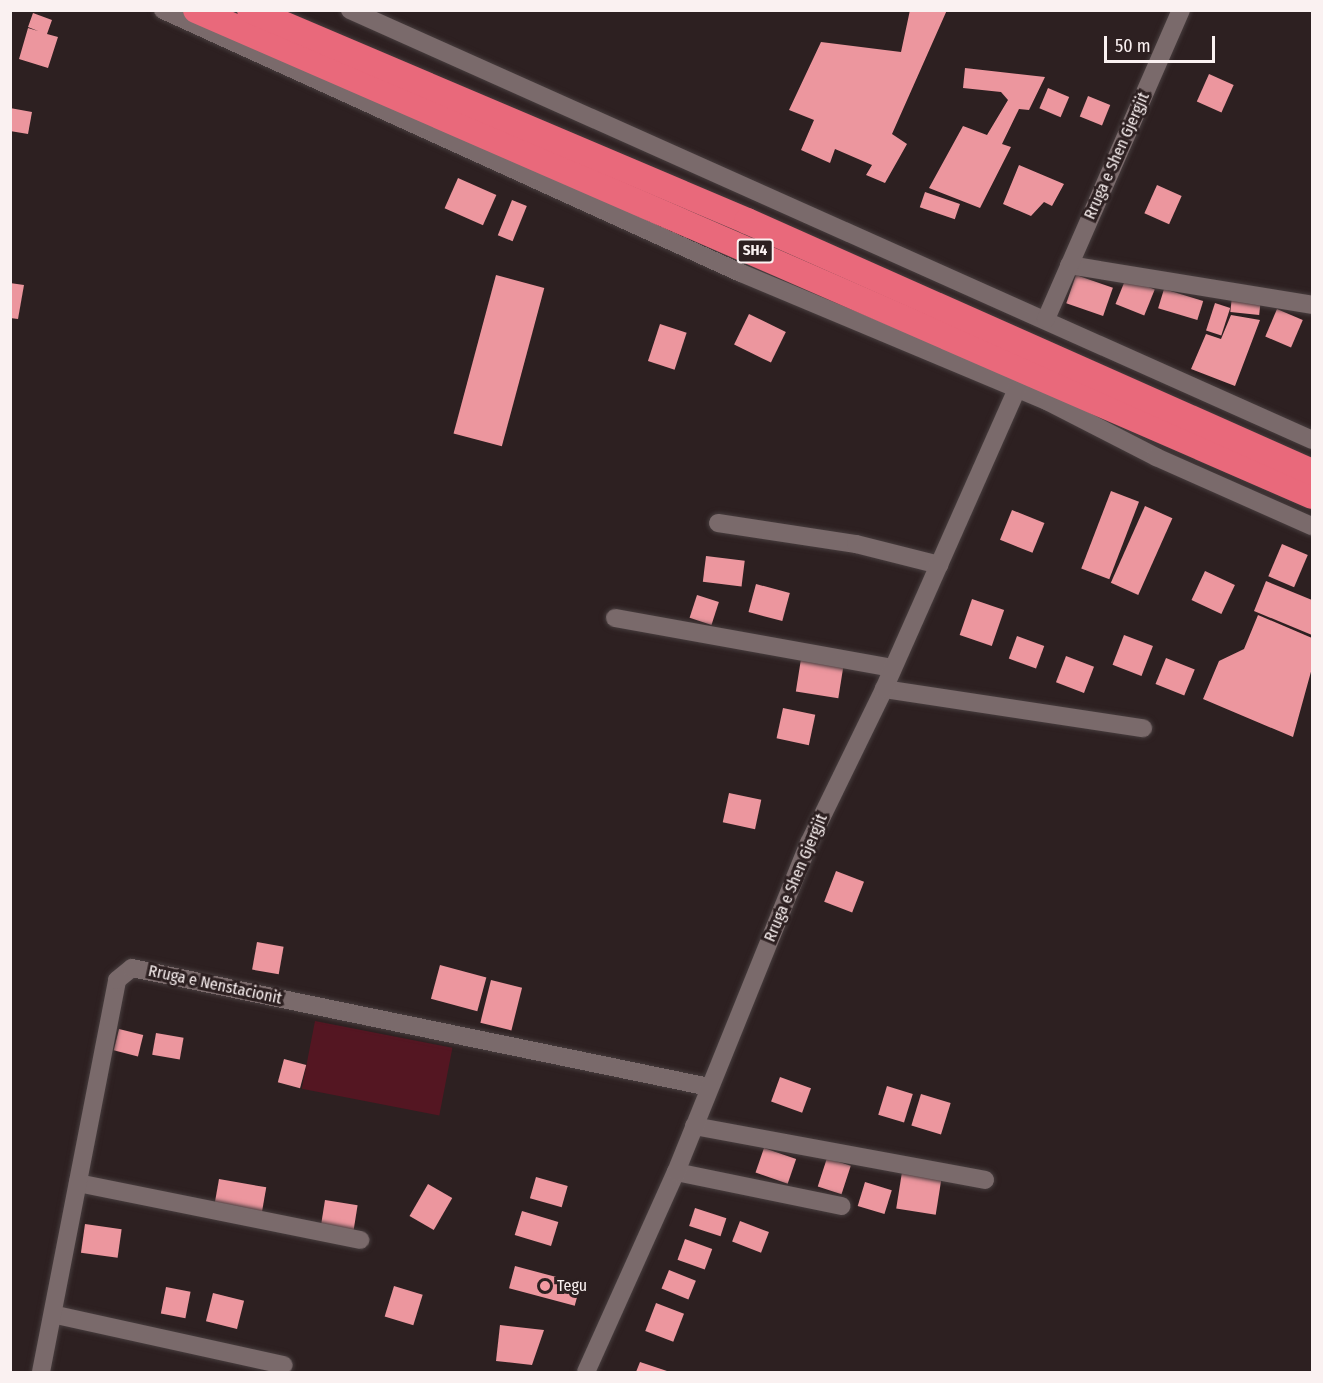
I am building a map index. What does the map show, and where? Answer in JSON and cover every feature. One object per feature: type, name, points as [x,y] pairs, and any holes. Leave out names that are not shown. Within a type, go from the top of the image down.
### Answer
[{"type":"highway","name":"SH4","points":[[196,10],[1312,496]]},
{"type":"highway","name":"SH4","points":[[250,10],[747,221],[1312,472]]},
{"type":"street","points":[[163,10],[741,273],[1017,389],[1312,526]]},
{"type":"street","points":[[350,10],[1049,310],[1312,440]]},
{"type":"street","name":"Rruga e Shen Gjergjit","points":[[1049,310],[1181,10]]},
{"type":"street","points":[[1069,265],[1312,305]]},
{"type":"street","name":"Rruga e Shen Gjergjit","points":[[586,1372],[676,1172],[809,843],[884,689],[1017,389]]},
{"type":"street","points":[[718,523],[856,544],[939,565]]},
{"type":"street","points":[[615,618],[893,668]]},
{"type":"street","points":[[884,689],[1143,728]]},
{"type":"street","name":"Rruga e Nenstacionit","points":[[41,1372],[56,1315],[78,1183],[117,980],[132,968],[709,1087]]},
{"type":"street","points":[[694,1126],[986,1179]]},
{"type":"street","points":[[676,1172],[842,1206]]},
{"type":"street","points":[[78,1183],[360,1240]]},
{"type":"street","points":[[56,1315],[284,1365]]},
{"type":"shaded area","points":[[315,1021],[452,1048],[439,1115],[302,1089]]},
{"type":"building","points":[[910,10],[947,10],[892,134],[907,144],[885,183],[866,175],[872,165],[835,149],[830,163],[801,150],[814,120],[789,110],[821,42],[901,52]]},
{"type":"building","points":[[33,13],[52,20],[47,34],[58,37],[48,68],[19,59],[28,28],[38,31],[28,27]]},
{"type":"building","points":[[965,68],[1045,77],[1029,110],[1019,109],[1002,144],[1011,147],[980,208],[929,188],[963,126],[987,135],[1008,100],[1001,92],[963,88]]},
{"type":"building","points":[[1209,74],[1234,85],[1221,112],[1197,101]]},
{"type":"building","points":[[1048,88],[1069,97],[1061,117],[1039,108]]},
{"type":"building","points":[[1088,96],[1110,105],[1102,125],[1080,116]]},
{"type":"building","points":[[10,108],[32,112],[28,134],[10,131]]},
{"type":"building","points":[[1019,165],[1064,184],[1052,206],[1044,202],[1031,216],[1003,204]]},
{"type":"building","points":[[458,178],[496,195],[483,225],[445,208]]},
{"type":"building","points":[[1157,185],[1182,196],[1169,224],[1144,213]]},
{"type":"building","points":[[925,192],[960,204],[955,219],[920,207]]},
{"type":"building","points":[[512,200],[527,206],[513,241],[498,235]]},
{"type":"building","points":[[496,275],[544,288],[502,446],[454,433]]},
{"type":"building","points":[[1076,275],[1113,288],[1103,316],[1066,303]]},
{"type":"building","points":[[1126,278],[1155,290],[1144,316],[1116,304]]},
{"type":"building","points":[[10,283],[24,285],[18,319],[10,318]]},
{"type":"building","points":[[1164,289],[1203,301],[1197,320],[1158,308]]},
{"type":"building","points":[[1232,296],[1261,299],[1259,315],[1230,312]]},
{"type":"building","points":[[1215,303],[1230,308],[1221,336],[1206,331]]},
{"type":"building","points":[[1277,309],[1303,320],[1291,348],[1265,337]]},
{"type":"building","points":[[749,314],[786,332],[771,363],[734,345]]},
{"type":"building","points":[[1231,315],[1260,320],[1235,386],[1191,369],[1206,334],[1221,339]]},
{"type":"building","points":[[660,324],[687,333],[675,370],[648,361]]},
{"type":"building","points":[[1111,491],[1139,502],[1109,579],[1081,568]]},
{"type":"building","points":[[1145,506],[1172,518],[1138,595],[1111,583]]},
{"type":"building","points":[[1012,510],[1044,523],[1032,553],[1000,540]]},
{"type":"building","points":[[1282,544],[1308,555],[1294,587],[1268,576]]},
{"type":"building","points":[[706,556],[745,561],[742,587],[703,582]]},
{"type":"building","points":[[1205,571],[1235,585],[1221,614],[1191,600]]},
{"type":"building","points":[[1266,581],[1312,600],[1312,635],[1254,611]]},
{"type":"building","points":[[756,584],[790,593],[782,621],[748,612]]},
{"type":"building","points":[[697,595],[719,602],[711,625],[690,618]]},
{"type":"building","points":[[972,599],[1004,610],[992,646],[960,635]]},
{"type":"building","points":[[1258,615],[1312,638],[1312,668],[1293,737],[1203,699],[1219,661],[1244,649]]},
{"type":"building","points":[[1124,635],[1153,646],[1141,676],[1113,665]]},
{"type":"building","points":[[1017,636],[1044,646],[1036,668],[1009,659]]},
{"type":"building","points":[[1066,656],[1094,667],[1084,693],[1056,682]]},
{"type":"building","points":[[1166,658],[1195,670],[1184,696],[1156,684]]},
{"type":"building","points":[[801,659],[843,666],[838,698],[796,692]]},
{"type":"building","points":[[783,708],[815,715],[809,745],[777,738]]},
{"type":"building","points":[[729,793],[761,800],[755,829],[723,822]]},
{"type":"building","points":[[836,871],[864,882],[852,913],[824,902]]},
{"type":"building","points":[[257,942],[284,947],[279,974],[252,970]]},
{"type":"building","points":[[440,965],[486,977],[477,1011],[431,999]]},
{"type":"building","points":[[491,980],[522,988],[511,1030],[480,1023]]},
{"type":"building","points":[[119,1029],[143,1035],[138,1056],[114,1050]]},
{"type":"building","points":[[156,1033],[184,1038],[180,1060],[152,1055]]},
{"type":"building","points":[[284,1059],[306,1065],[300,1088],[278,1082]]},
{"type":"building","points":[[780,1077],[811,1088],[802,1113],[771,1101]]},
{"type":"building","points":[[887,1086],[913,1094],[904,1123],[878,1115]]},
{"type":"building","points":[[921,1094],[951,1103],[941,1135],[911,1126]]},
{"type":"building","points":[[764,1148],[796,1159],[788,1184],[756,1173]]},
{"type":"building","points":[[827,1158],[851,1166],[842,1194],[818,1187]]},
{"type":"building","points":[[902,1172],[942,1178],[936,1215],[896,1209]]},
{"type":"building","points":[[536,1177],[568,1186],[562,1207],[530,1198]]},
{"type":"building","points":[[219,1179],[266,1187],[262,1213],[214,1205]]},
{"type":"building","points":[[865,1182],[892,1190],[884,1214],[858,1206]]},
{"type":"building","points":[[428,1184],[452,1198],[434,1230],[410,1216]]},
{"type":"building","points":[[325,1200],[358,1205],[354,1231],[321,1226]]},
{"type":"building","points":[[695,1208],[726,1218],[721,1236],[689,1226]]},
{"type":"building","points":[[522,1211],[558,1222],[551,1246],[515,1235]]},
{"type":"building","points":[[740,1221],[769,1232],[761,1253],[732,1242]]},
{"type":"building","points":[[85,1224],[122,1229],[118,1258],[81,1253]]},
{"type":"building","points":[[685,1239],[712,1249],[705,1270],[677,1260]]},
{"type":"building","name":"Tegu","points":[[515,1266],[581,1284],[575,1306],[509,1288]]},
{"type":"building","points":[[669,1270],[696,1281],[688,1299],[662,1289]]},
{"type":"building","points":[[394,1286],[423,1295],[413,1325],[385,1317]]},
{"type":"building","points":[[166,1287],[191,1292],[185,1318],[161,1314]]},
{"type":"building","points":[[213,1293],[244,1301],[237,1329],[206,1321]]},
{"type":"building","points":[[656,1303],[684,1314],[673,1342],[645,1331]]},
{"type":"building","points":[[500,1325],[544,1330],[532,1365],[496,1361]]},
{"type":"building","points":[[640,1362],[670,1372],[636,1372]]},
{"type":"place","name":"Tegu","points":[[545,1286]]}]
